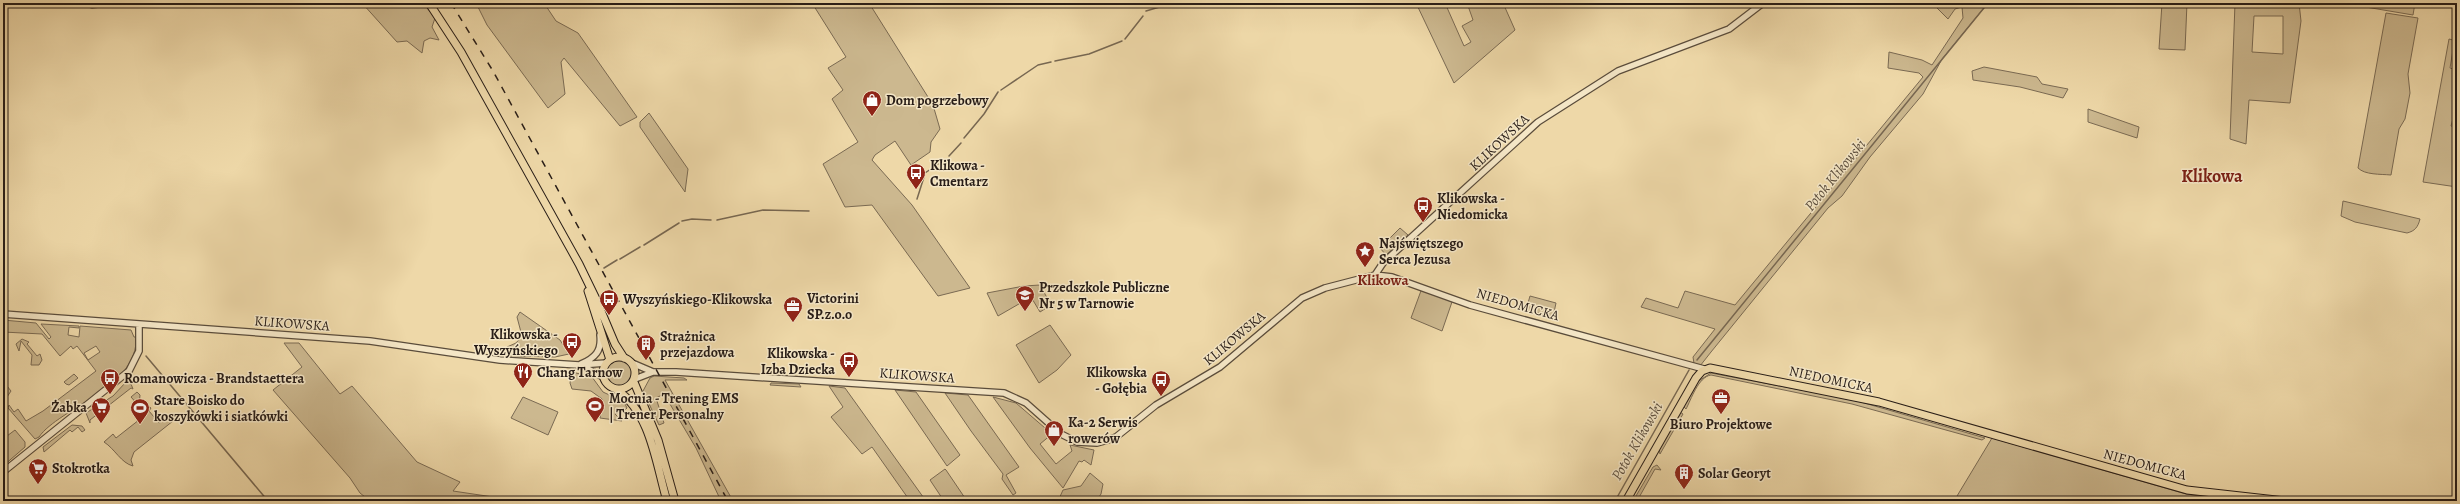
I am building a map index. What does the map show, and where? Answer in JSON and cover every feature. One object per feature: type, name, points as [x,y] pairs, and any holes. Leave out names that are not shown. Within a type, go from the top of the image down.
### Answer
[{"type":"main road","points":[[429,3],[461,52],[579,264],[615,344],[624,358],[632,363],[636,372],[634,380],[627,388],[617,390]]},
{"type":"main road","points":[[579,264],[599,326],[608,362],[603,377],[608,386],[617,390],[631,402],[647,431],[667,501]]},
{"type":"main road","points":[[608,362],[624,358]]},
{"type":"main road","points":[[1626,501],[1696,378],[1704,369]]},
{"type":"main road","name":"NIEDOMICKA","points":[[1704,369],[1717,370],[1879,402],[2187,490],[2285,501]]},
{"type":"main road","points":[[634,380],[656,434],[675,501]]},
{"type":"street","name":"KLIKOWSKA","points":[[632,363],[654,372],[1004,393],[1026,403],[1068,438],[1085,444],[1097,443],[1116,437],[1156,406],[1214,371],[1302,298],[1325,288],[1375,275],[1384,263],[1538,122],[1618,71],[1729,29],[1763,3]]},
{"type":"street","name":"NIEDOMICKA","points":[[1375,275],[1392,277],[1470,305],[1704,369]]},
{"type":"street","name":"KLIKOWSKA","points":[[3,314],[363,341],[481,359],[579,365],[608,362]]},
{"type":"street","points":[[3,472],[129,371],[139,352],[138,324]]},
{"type":"street","points":[[579,365],[590,360],[598,352],[600,344],[599,326]]},
{"type":"street","name":"KLIKOWSKA","points":[[579,365],[594,371],[603,377]]},
{"type":"street","name":"KLIKOWSKA","points":[[634,380],[654,372]]},
{"type":"shaded area","points":[[362,3],[423,3],[435,18],[432,27],[439,40],[430,38],[424,41],[422,53],[407,41],[397,42]]},
{"type":"shaded area","points":[[476,3],[544,3],[556,21],[578,33],[637,117],[620,126],[564,58],[561,62],[565,94],[548,108],[487,25]]},
{"type":"shaded area","points":[[812,3],[869,3],[933,105],[940,129],[931,142],[930,152],[911,165],[895,141],[875,155],[872,160],[912,205],[970,288],[938,296],[872,205],[845,207],[823,164],[858,142],[832,99],[843,90],[828,68],[846,57]]},
{"type":"shaded area","points":[[1416,3],[1445,3],[1464,46],[1471,42],[1462,26],[1473,20],[1467,3],[1503,3],[1515,30],[1454,83]]},
{"type":"shaded area","points":[[1932,3],[1988,3],[1942,59],[1923,94],[1870,157],[1842,196],[1828,208],[1700,366],[1704,369],[1695,370],[1693,357],[1715,329],[1641,307],[1646,298],[1678,308],[1685,291],[1735,305],[1923,77],[1919,73],[1888,68],[1889,52],[1922,60],[1932,65],[1963,18],[1962,7],[1955,9],[1948,19]]},
{"type":"shaded area","points":[[2162,3],[2187,3],[2185,50],[2159,49]]},
{"type":"shaded area","points":[[2235,3],[2299,3],[2301,21],[2290,103],[2249,100],[2246,144],[2230,139]],"holes":[[[2254,16],[2283,16],[2283,54],[2252,52]]]},
{"type":"shaded area","points":[[2342,3],[2415,3],[2413,15]]},
{"type":"shaded area","points":[[2386,13],[2418,18],[2408,74],[2410,93],[2405,119],[2399,129],[2391,175],[2369,173],[2358,168]]},
{"type":"shaded area","points":[[2449,39],[2457,41],[2457,50],[2453,50],[2450,68],[2457,70],[2455,109],[2457,110],[2457,115],[2454,115],[2451,126],[2457,128],[2457,187],[2423,182]]},
{"type":"shaded area","points":[[1984,67],[2037,77],[2042,84],[2068,89],[2063,98],[2020,87],[1973,80],[1972,71]]},
{"type":"shaded area","points":[[2088,109],[2139,127],[2137,138],[2088,122]]},
{"type":"shaded area","points":[[649,113],[688,169],[685,192],[640,127],[640,122]]},
{"type":"shaded area","points":[[2343,201],[2420,219],[2416,228],[2407,233],[2355,222],[2341,216]]},
{"type":"shaded area","points":[[1400,228],[1408,235],[1386,255],[1380,248]]},
{"type":"shaded area","points":[[1040,285],[1051,305],[1040,312],[1031,297],[998,316],[987,293],[1024,286]]},
{"type":"shaded area","points":[[1422,288],[1453,299],[1442,331],[1411,318]]},
{"type":"shaded area","points":[[1530,296],[1556,303],[1553,317],[1526,310]]},
{"type":"shaded area","points":[[520,312],[560,340],[569,354],[555,357],[508,356],[507,347],[516,343],[522,336],[517,317]]},
{"type":"shaded area","points":[[3,320],[36,323],[49,339],[51,337],[41,324],[79,326],[79,328],[69,327],[68,335],[79,337],[80,326],[131,330],[134,337],[136,337],[134,354],[125,370],[112,383],[49,426],[39,437],[35,439],[8,408],[9,405],[14,412],[18,409],[26,421],[43,411],[96,371],[77,346],[73,349],[71,346],[60,356],[42,334],[3,332]],"holes":[[[96,346],[100,352],[88,360],[84,353]]]},
{"type":"shaded area","points":[[1050,325],[1071,355],[1057,370],[1039,383],[1016,345]]},
{"type":"shaded area","points":[[22,339],[29,342],[27,344],[37,356],[40,354],[42,360],[39,365],[31,365],[32,355],[21,341],[19,351],[16,344]]},
{"type":"shaded area","points":[[284,343],[299,343],[340,394],[352,386],[417,462],[460,482],[453,491],[520,501],[370,501],[360,493],[350,478],[273,390],[302,367]]},
{"type":"shaded area","points":[[619,360],[628,364],[632,373],[628,382],[619,386],[610,382],[606,373],[610,364]]},
{"type":"shaded area","points":[[572,372],[592,377],[603,392],[624,402],[627,408],[623,412],[615,414],[622,421],[600,418],[602,399],[591,391],[572,389],[570,383]]},
{"type":"shaded area","points":[[1711,373],[1854,400],[1985,438],[1982,440],[1852,404],[1711,375],[1702,380],[1699,384],[1686,409],[1683,406],[1697,382]]},
{"type":"shaded area","points":[[74,374],[78,378],[69,385],[64,382]]},
{"type":"shaded area","points":[[654,376],[684,378],[687,380],[665,380],[733,501],[721,501],[696,448],[664,394],[656,398],[664,423],[659,425],[643,391],[650,378]]},
{"type":"shaded area","points":[[3,381],[11,391],[7,397],[3,397]]},
{"type":"shaded area","points":[[126,382],[131,384],[133,389],[131,388],[90,420],[90,423],[86,413],[113,396]]},
{"type":"shaded area","points":[[771,383],[799,384],[801,387],[770,385]]},
{"type":"shaded area","points":[[829,386],[845,388],[926,501],[910,501],[872,447],[862,454],[831,417],[843,407]]},
{"type":"shaded area","points":[[895,390],[916,392],[960,455],[947,466]]},
{"type":"shaded area","points":[[137,392],[140,395],[139,406],[131,397]]},
{"type":"shaded area","points":[[945,393],[968,395],[1019,467],[1006,475],[1016,493],[1013,495],[1002,479],[1003,474]]},
{"type":"shaded area","points":[[523,397],[558,412],[548,435],[511,418]]},
{"type":"shaded area","points":[[993,397],[1016,403],[1052,434],[1040,444],[1056,464],[1072,451],[1070,445],[1094,450],[1091,465],[1084,460],[1082,462],[1079,461],[1063,488],[1030,448]]},
{"type":"shaded area","points":[[148,406],[151,408],[149,411],[159,423],[163,420],[173,421],[134,452],[131,460],[133,466],[121,459],[104,442],[113,434],[116,438],[144,416],[146,414],[144,411]]},
{"type":"shaded area","points":[[1680,412],[1683,414],[1660,454],[1659,448]]},
{"type":"shaded area","points":[[72,425],[82,426],[85,430],[82,432],[78,427],[72,432],[70,430],[44,452],[43,447]]},
{"type":"shaded area","points":[[15,430],[25,442],[25,447],[3,466],[3,439]]},
{"type":"shaded area","points":[[1992,438],[2186,494],[2234,501],[1954,501]]},
{"type":"shaded area","points":[[1657,465],[1661,470],[1655,469],[1637,501],[1633,501],[1653,467]]},
{"type":"shaded area","points":[[945,469],[967,501],[944,501],[930,480]]},
{"type":"shaded area","points":[[1090,473],[1103,484],[1101,494],[1096,501],[1058,501],[1063,490],[1081,486]]},
{"type":"waterway","points":[[3,7],[28,3]]},
{"type":"waterway","points":[[77,3],[92,8],[107,6]]},
{"type":"waterway","points":[[1146,11],[1173,3]]},
{"type":"waterway","name":"Potok Klikowski","points":[[1697,360],[1988,3]]},
{"type":"waterway","points":[[1125,39],[1143,16]]},
{"type":"waterway","points":[[1055,61],[1089,54],[1122,41]]},
{"type":"waterway","points":[[1001,90],[1038,65],[1051,62]]},
{"type":"waterway","points":[[964,138],[984,114],[998,92]]},
{"type":"waterway","points":[[949,156],[961,143]]},
{"type":"waterway","points":[[925,173],[944,160]]},
{"type":"waterway","points":[[917,199],[924,177]]},
{"type":"waterway","points":[[717,220],[763,210],[809,211]]},
{"type":"waterway","points":[[682,221],[692,219],[711,220]]},
{"type":"waterway","points":[[644,245],[679,223]]},
{"type":"waterway","points":[[620,259],[640,247]]},
{"type":"waterway","points":[[604,268],[617,260]]},
{"type":"waterway","points":[[146,356],[268,501]]},
{"type":"waterway","name":"Potok Klikowski","points":[[1615,501],[1689,370]]},
{"type":"railway","points":[[451,3],[493,71],[728,501]]},
{"type":"place","name":"Dom pogrzebowy","points":[[872,117]]},
{"type":"place","name":"Klikowa - Cmentarz","points":[[916,190]]},
{"type":"place","name":"Klikowska - Niedomicka","points":[[1423,223]]},
{"type":"place","name":"Najświętszego Serca Jezusa","points":[[1365,268]]},
{"type":"place","name":"Przedszkole Publiczne Nr 5 w Tarnowie","points":[[1025,312]]},
{"type":"place","name":"Wyszyńskiego-Klikowska","points":[[609,316]]},
{"type":"place","name":"Victorini SP.z.o.o","points":[[793,323]]},
{"type":"place","name":"Klikowska - Wyszyńskiego","points":[[572,359]]},
{"type":"place","name":"Strażnica przejazdowa","points":[[646,361]]},
{"type":"place","name":"Klikowska - Izba Dziecka","points":[[849,378]]},
{"type":"place","name":"Chang Tarnow","points":[[523,389]]},
{"type":"place","name":"Romanowicza - Brandstaettera","points":[[110,395]]},
{"type":"place","name":"Klikowska - Gołębia","points":[[1161,397]]},
{"type":"place","name":"Biuro Projektowe","points":[[1721,415]]},
{"type":"place","name":"Mocnia - Trening EMS | Trener Personalny","points":[[595,423]]},
{"type":"place","name":"Żabka","points":[[101,424]]},
{"type":"place","name":"Stare Boisko do koszykówki i siatkówki","points":[[140,425]]},
{"type":"place","name":"Ka-2 Serwis rowerów","points":[[1054,447]]},
{"type":"place","name":"Stokrotka","points":[[38,485]]},
{"type":"place","name":"Solar Georyt","points":[[1684,490]]},
{"type":"district","name":"Klikowa","points":[[2212,176]]},
{"type":"district","name":"Klikowa","points":[[1383,280]]}]
